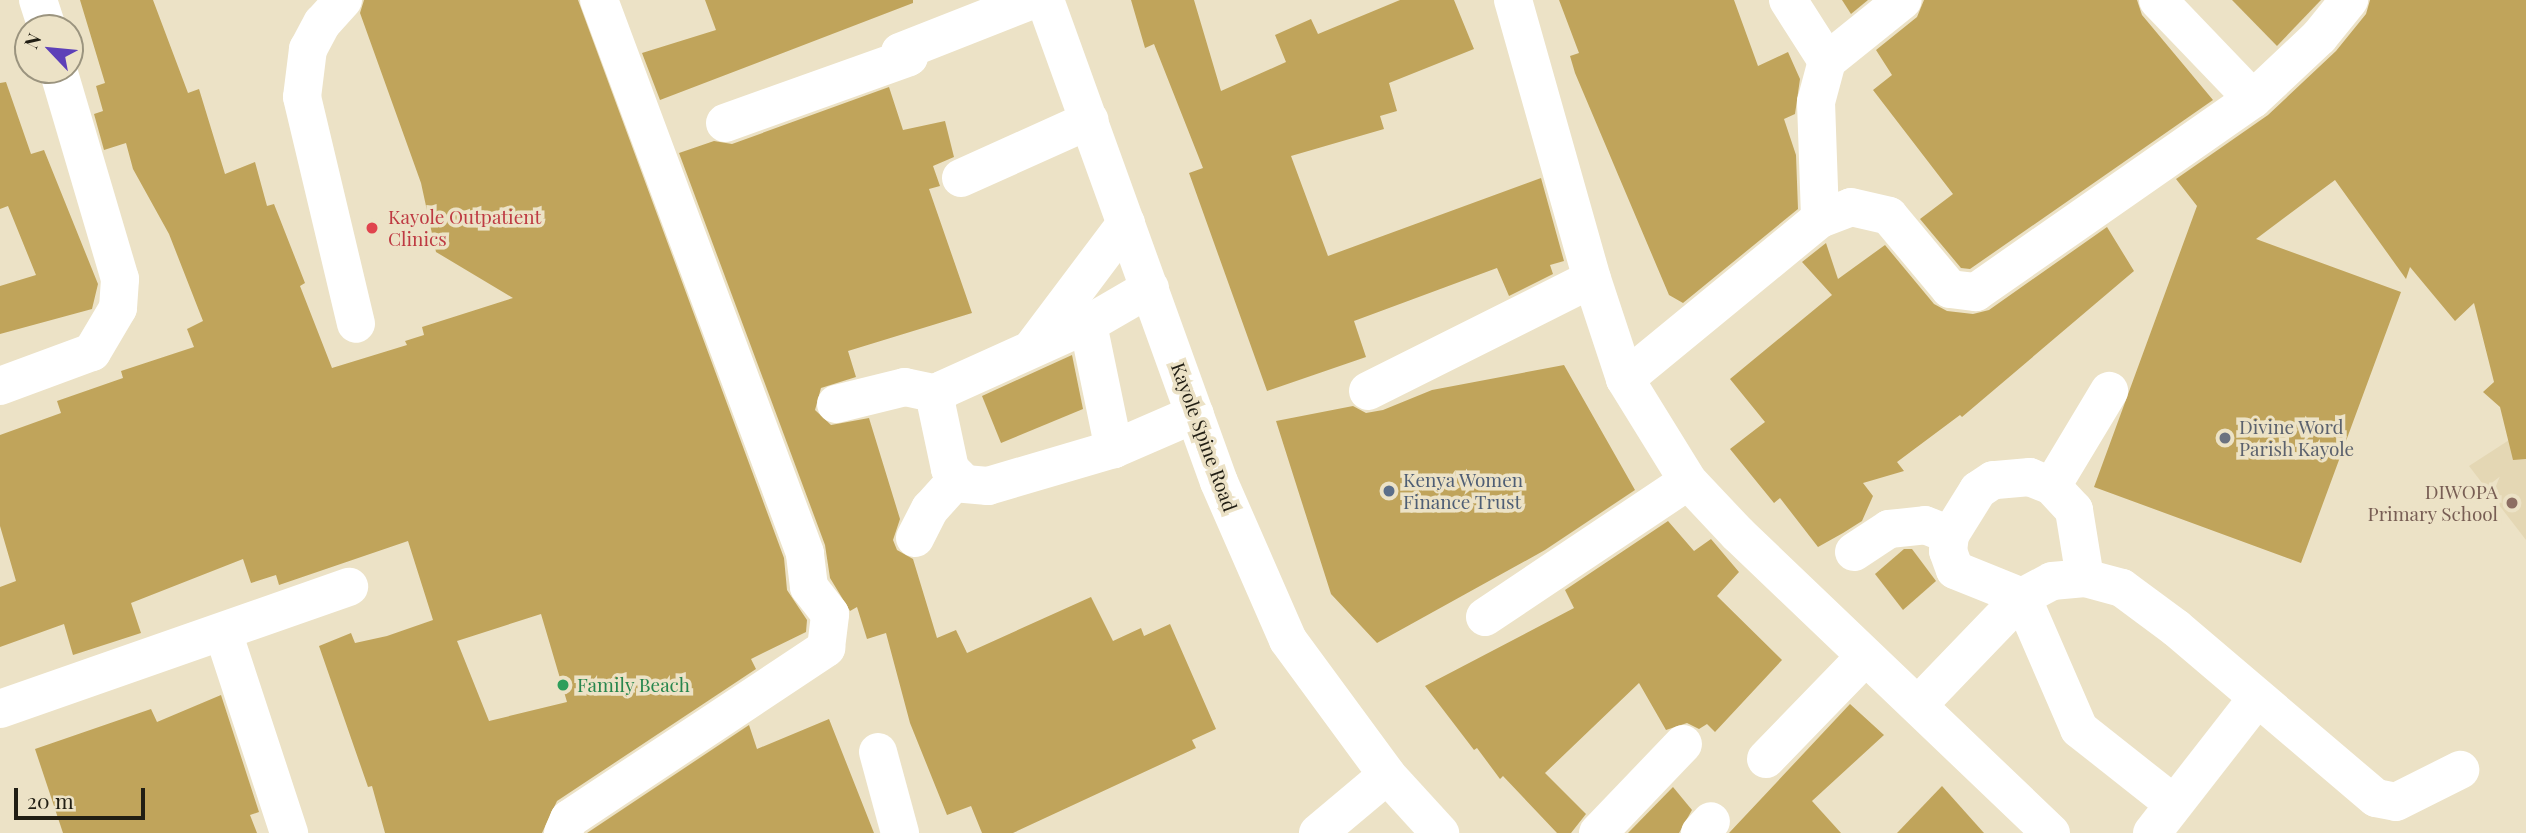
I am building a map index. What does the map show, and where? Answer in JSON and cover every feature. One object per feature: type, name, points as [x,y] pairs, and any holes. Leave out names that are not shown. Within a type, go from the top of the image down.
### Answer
[{"type":"street","points":[[343,0],[322,23],[308,49],[302,97],[356,324]]},
{"type":"street","points":[[563,833],[569,819],[826,648],[830,614],[809,587],[805,553],[600,0]]},
{"type":"street","points":[[725,123],[909,57],[900,52],[1031,0]]},
{"type":"street","name":"Kayole Spine Road","points":[[1045,0],[1219,482],[1288,640],[1387,775],[1440,833]]},
{"type":"street","points":[[1513,0],[1592,279],[1625,379],[1688,481],[1865,657],[2051,833]]},
{"type":"street","points":[[1788,0],[1827,61]]},
{"type":"street","points":[[1820,219],[1816,102],[1827,61],[1903,0]]},
{"type":"street","points":[[2158,0],[2253,99]]},
{"type":"street","points":[[1625,379],[1820,219],[1851,207],[1889,216],[1950,289],[1976,292],[2253,99],[2319,37],[2349,0]]},
{"type":"street","points":[[0,386],[92,352],[118,308],[120,279],[62,84]]},
{"type":"street","points":[[961,178],[1090,120]]},
{"type":"street","points":[[1030,350],[1126,223]]},
{"type":"street","points":[[1368,391],[1592,279]]},
{"type":"street","points":[[1150,288],[1088,324],[954,381],[938,394],[936,403],[950,469],[958,478],[974,486],[988,486],[1114,449],[1195,414]]},
{"type":"street","points":[[1088,324],[1114,449]]},
{"type":"street","points":[[836,404],[894,388],[938,394]]},
{"type":"street","points":[[2052,486],[2109,391]]},
{"type":"street","points":[[2085,578],[2080,524],[2074,510],[2052,486],[2030,477],[1993,480],[1978,490],[1950,535],[1948,551],[1955,570],[2022,597],[2079,729],[2163,818],[2257,698]]},
{"type":"street","points":[[915,538],[930,509],[958,478]]},
{"type":"street","points":[[1485,617],[1688,481]]},
{"type":"street","points":[[1854,552],[1889,528],[1925,525],[1950,535]]},
{"type":"street","points":[[1918,705],[2022,597],[2052,581],[2085,578],[2122,588],[2386,802],[2410,796],[2460,769]]},
{"type":"street","points":[[0,709],[349,587]]},
{"type":"street","points":[[223,632],[289,833]]},
{"type":"street","points":[[1766,759],[1865,657]]},
{"type":"street","points":[[1598,833],[1683,744]]},
{"type":"street","points":[[878,752],[900,833]]},
{"type":"street","points":[[1318,833],[1387,775]]},
{"type":"shaded area","name":"DIWOPA Primary School","points":[[2520,433],[2526,441],[2526,540],[2469,466]]},
{"type":"building","points":[[80,0],[153,0],[188,93],[199,89],[225,174],[255,162],[267,206],[274,204],[305,283],[300,286],[332,368],[407,345],[405,341],[424,335],[422,327],[513,298],[436,252],[421,183],[360,13],[364,0],[578,0],[784,558],[787,590],[807,620],[806,632],[751,659],[756,669],[557,801],[542,833],[385,833],[372,786],[368,787],[319,646],[351,633],[355,643],[387,636],[433,620],[408,541],[279,585],[276,575],[251,583],[243,559],[131,603],[141,633],[73,655],[64,624],[0,647],[0,587],[16,581],[0,526],[0,435],[61,413],[57,401],[123,378],[121,371],[194,347],[187,329],[203,321],[169,234],[133,169],[126,143],[104,150],[94,114],[103,111],[96,86],[105,83]],"holes":[[[541,614],[567,702],[489,721],[457,641]]]},
{"type":"building","points":[[705,0],[913,0],[913,3],[660,100],[642,53],[716,30]]},
{"type":"building","points":[[1131,0],[1194,0],[1221,91],[1286,62],[1275,35],[1311,19],[1318,34],[1400,0],[1454,0],[1474,49],[1389,83],[1397,111],[1380,116],[1384,129],[1291,156],[1328,256],[1541,178],[1564,261],[1550,265],[1553,274],[1509,296],[1497,268],[1354,321],[1366,357],[1267,391],[1189,173],[1203,168],[1154,44],[1145,48]]},
{"type":"building","points":[[1559,0],[1734,0],[1758,66],[1788,52],[1800,79],[1795,114],[1784,119],[1796,155],[1798,209],[1683,303],[1669,295],[1575,73],[1570,56],[1579,53]]},
{"type":"building","points":[[1842,0],[1868,0],[1851,14]]},
{"type":"building","points":[[1924,0],[2137,0],[2142,15],[2213,100],[1970,269],[1961,268],[1920,219],[1953,194],[1873,90],[1892,75],[1876,50],[1917,17]]},
{"type":"building","points":[[2232,0],[2321,0],[2277,46]]},
{"type":"building","points":[[2370,0],[2526,0],[2526,459],[2513,460],[2500,407],[2483,392],[2494,382],[2474,303],[2455,321],[2410,267],[2406,279],[2335,180],[2256,239],[2401,292],[2301,563],[2094,487],[2197,206],[2176,179],[2268,115],[2336,51],[2366,14]]},
{"type":"building","points":[[6,82],[31,154],[44,150],[98,284],[92,309],[0,334],[0,286],[36,275],[8,206],[0,209],[0,83]]},
{"type":"building","points":[[889,87],[903,130],[945,121],[954,157],[933,166],[940,186],[929,189],[972,313],[848,351],[856,377],[821,388],[815,410],[831,425],[869,418],[900,519],[893,540],[897,550],[913,559],[937,638],[956,630],[967,653],[1091,597],[1113,641],[1141,628],[1144,636],[1170,624],[1216,729],[1192,740],[1196,748],[1013,833],[982,833],[971,806],[947,815],[910,723],[886,633],[867,639],[857,607],[850,611],[830,578],[825,545],[679,153],[714,141],[732,144]]},
{"type":"building","points":[[2107,227],[2134,271],[1962,417],[1960,415],[1897,462],[1904,471],[1863,483],[1873,496],[1862,521],[1843,533],[1818,547],[1780,498],[1774,503],[1730,449],[1765,422],[1730,379],[1832,295],[1802,262],[1826,243],[1838,279],[1885,245],[1934,304],[1947,311],[1973,314],[1989,310]]},
{"type":"building","points":[[1072,355],[1083,409],[1001,443],[982,396]]},
{"type":"building","points":[[1564,365],[1635,490],[1545,550],[1377,643],[1331,594],[1276,421],[1353,406],[1366,413],[1383,410],[1432,390]]},
{"type":"building","points":[[1668,521],[1694,551],[1711,539],[1739,572],[1717,596],[1782,660],[1715,732],[1707,724],[1699,729],[1687,723],[1666,730],[1639,683],[1545,773],[1586,814],[1571,833],[1557,833],[1503,776],[1500,779],[1425,686],[1574,608],[1565,590]]},
{"type":"building","points":[[1904,549],[1912,549],[1936,581],[1903,610],[1875,574]]},
{"type":"building","points":[[221,695],[259,812],[250,815],[257,833],[63,833],[35,749],[151,709],[157,722]]},
{"type":"building","points":[[1850,704],[1884,735],[1812,801],[1841,833],[1729,833]]},
{"type":"building","points":[[829,719],[874,833],[587,833],[749,725],[757,749]]},
{"type":"building","points":[[1942,786],[1984,833],[1897,833]]},
{"type":"building","points":[[1673,787],[1692,810],[1679,833],[1628,833]]},
{"type":"place","name":"Kayole Outpatient Clinics","points":[[372,228]]},
{"type":"place","name":"Divine Word Parish Kayole","points":[[2225,438]]},
{"type":"place","name":"Kenya Women Finance Trust","points":[[1389,491]]},
{"type":"place","name":"DIWOPA Primary School","points":[[2512,503]]},
{"type":"place","name":"Family Beach","points":[[563,685]]}]
